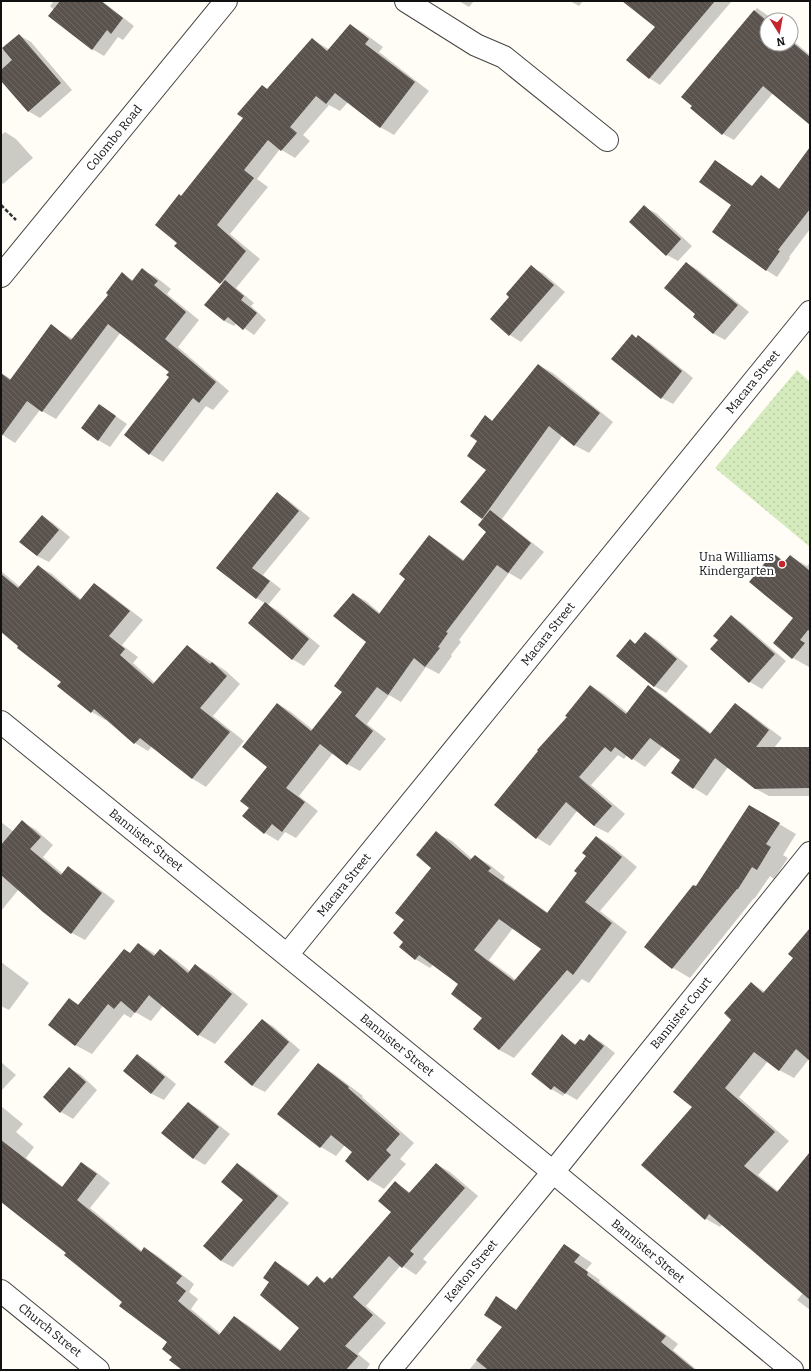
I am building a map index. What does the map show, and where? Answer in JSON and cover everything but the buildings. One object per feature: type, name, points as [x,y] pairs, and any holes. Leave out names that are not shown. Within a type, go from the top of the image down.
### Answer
[{"type":"street","name":"Colombo Road","points":[[1,276],[226,1]]},
{"type":"street","points":[[406,1],[476,45],[504,57],[607,140]]},
{"type":"street","name":"Macara Street","points":[[287,955],[810,312]]},
{"type":"street","name":"Bannister Street","points":[[1,722],[553,1172],[792,1370]]},
{"type":"street","name":"Bannister Court","points":[[553,1172],[810,854]]},
{"type":"street","name":"Keaton Street","points":[[390,1370],[553,1172]]},
{"type":"street","name":"Church Street","points":[[1,1291],[98,1370]]},
{"type":"green space","points":[[797,370],[810,382],[810,547],[715,468]]},
{"type":"place","name":"Una Williams Kindergarten","points":[[782,564]]}]
